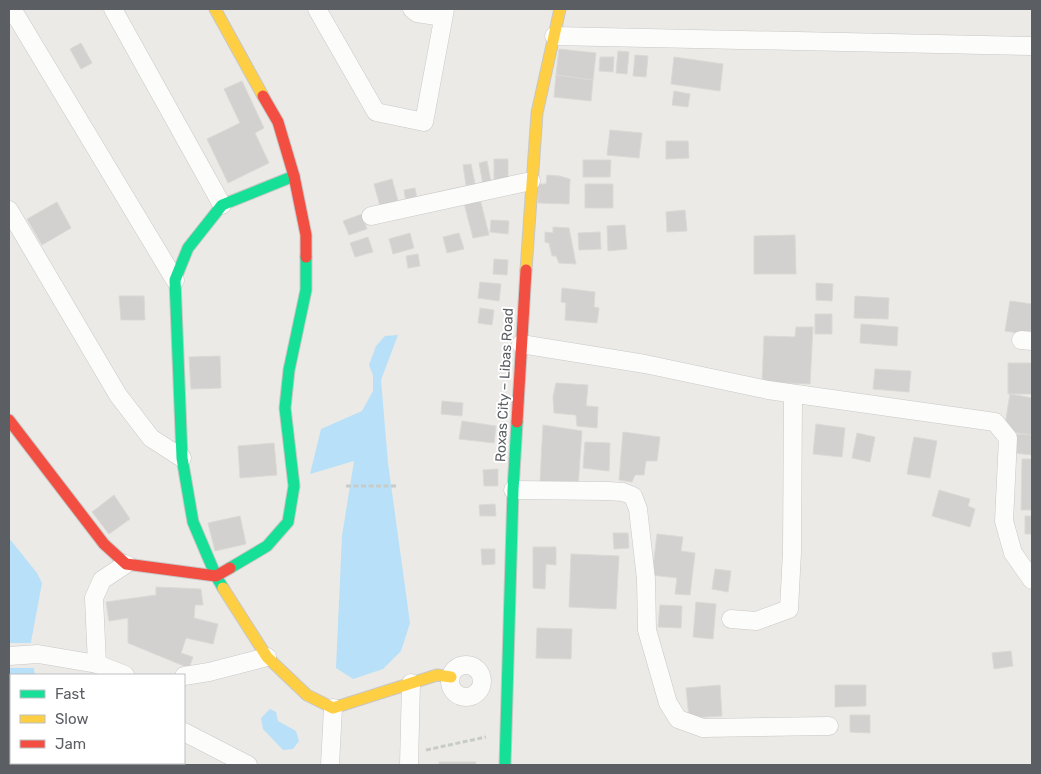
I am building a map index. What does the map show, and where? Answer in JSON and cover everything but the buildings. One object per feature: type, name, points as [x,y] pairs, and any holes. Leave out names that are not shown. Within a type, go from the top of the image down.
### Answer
[{"type":"street","points":[[12,9],[175,280]]},
{"type":"street","points":[[113,9],[222,205]]},
{"type":"street","points":[[9,420],[104,544],[126,564],[216,576],[267,546],[288,522],[294,486],[285,408],[289,370],[306,290],[306,236],[294,176],[278,122],[215,9]]},
{"type":"street","points":[[317,9],[376,112],[424,122],[444,13],[417,13],[412,9]]},
{"type":"street","name":"Roxas City – Libas Road","points":[[505,765],[513,490],[531,181],[537,112],[560,9]]},
{"type":"street","points":[[554,36],[1032,46]]},
{"type":"street","points":[[294,176],[222,205],[188,248],[175,280],[182,458],[193,522],[216,576],[267,657],[307,695],[333,708],[437,675],[451,676]]},
{"type":"street","points":[[371,216],[531,181]]},
{"type":"street","points":[[11,220],[118,395],[151,438],[182,458]]},
{"type":"street","points":[[521,344],[645,364],[768,390],[995,422],[1008,438],[1004,521],[1013,553],[1032,580]]},
{"type":"street","points":[[731,619],[756,621],[789,609],[792,552],[793,394]]},
{"type":"street","points":[[513,490],[608,491],[623,492],[634,496],[638,509],[646,579],[647,630],[668,703],[678,719],[702,728],[829,726]]},
{"type":"street","points":[[96,664],[94,598],[102,580],[126,564]]},
{"type":"street","points":[[9,656],[38,654],[96,664],[122,674]]},
{"type":"street","points":[[185,676],[209,672],[267,657]]},
{"type":"street","points":[[466,665],[473,666],[481,673],[483,684],[477,694],[464,698],[452,690],[450,684],[454,670],[466,665]]},
{"type":"street","points":[[410,759],[411,683]]},
{"type":"street","points":[[483,684],[508,687]]},
{"type":"street","points":[[330,765],[333,708]]},
{"type":"street","points":[[185,733],[248,765]]},
{"type":"path","points":[[346,486],[396,486]]},
{"type":"path","points":[[410,759],[506,732]]},
{"type":"water","points":[[398,335],[381,380],[388,463],[410,623],[401,651],[383,669],[353,679],[336,668],[342,536],[354,461],[310,474],[321,429],[362,411],[373,391],[373,375],[369,365],[376,346],[385,336]]},
{"type":"water","points":[[9,538],[37,573],[42,583],[30,647],[35,674],[10,674],[10,764],[16,764],[9,765]]},
{"type":"water","points":[[270,709],[276,712],[278,721],[296,731],[299,741],[293,749],[283,750],[263,729],[261,718]]},
{"type":"pier","points":[[9,643],[33,643],[35,668],[9,668]]},
{"type":"traffic: fast","points":[[223,588],[193,522],[182,458],[175,280],[188,248],[222,205],[294,176]]},
{"type":"traffic: fast","points":[[230,568],[267,546],[288,522],[294,486],[285,408],[289,370],[306,290],[306,257]]},
{"type":"traffic: fast","points":[[505,765],[513,490],[517,422]]},
{"type":"traffic: slow","points":[[215,9],[263,96]]},
{"type":"traffic: slow","points":[[526,270],[537,113],[560,9]]},
{"type":"traffic: slow","points":[[223,588],[267,657],[307,695],[333,708],[437,675],[451,677]]},
{"type":"traffic: jam","points":[[263,96],[278,122],[294,176],[306,235],[306,257]]},
{"type":"traffic: jam","points":[[517,422],[526,270]]},
{"type":"traffic: jam","points":[[9,420],[104,544],[126,564],[216,576],[230,568]]}]
